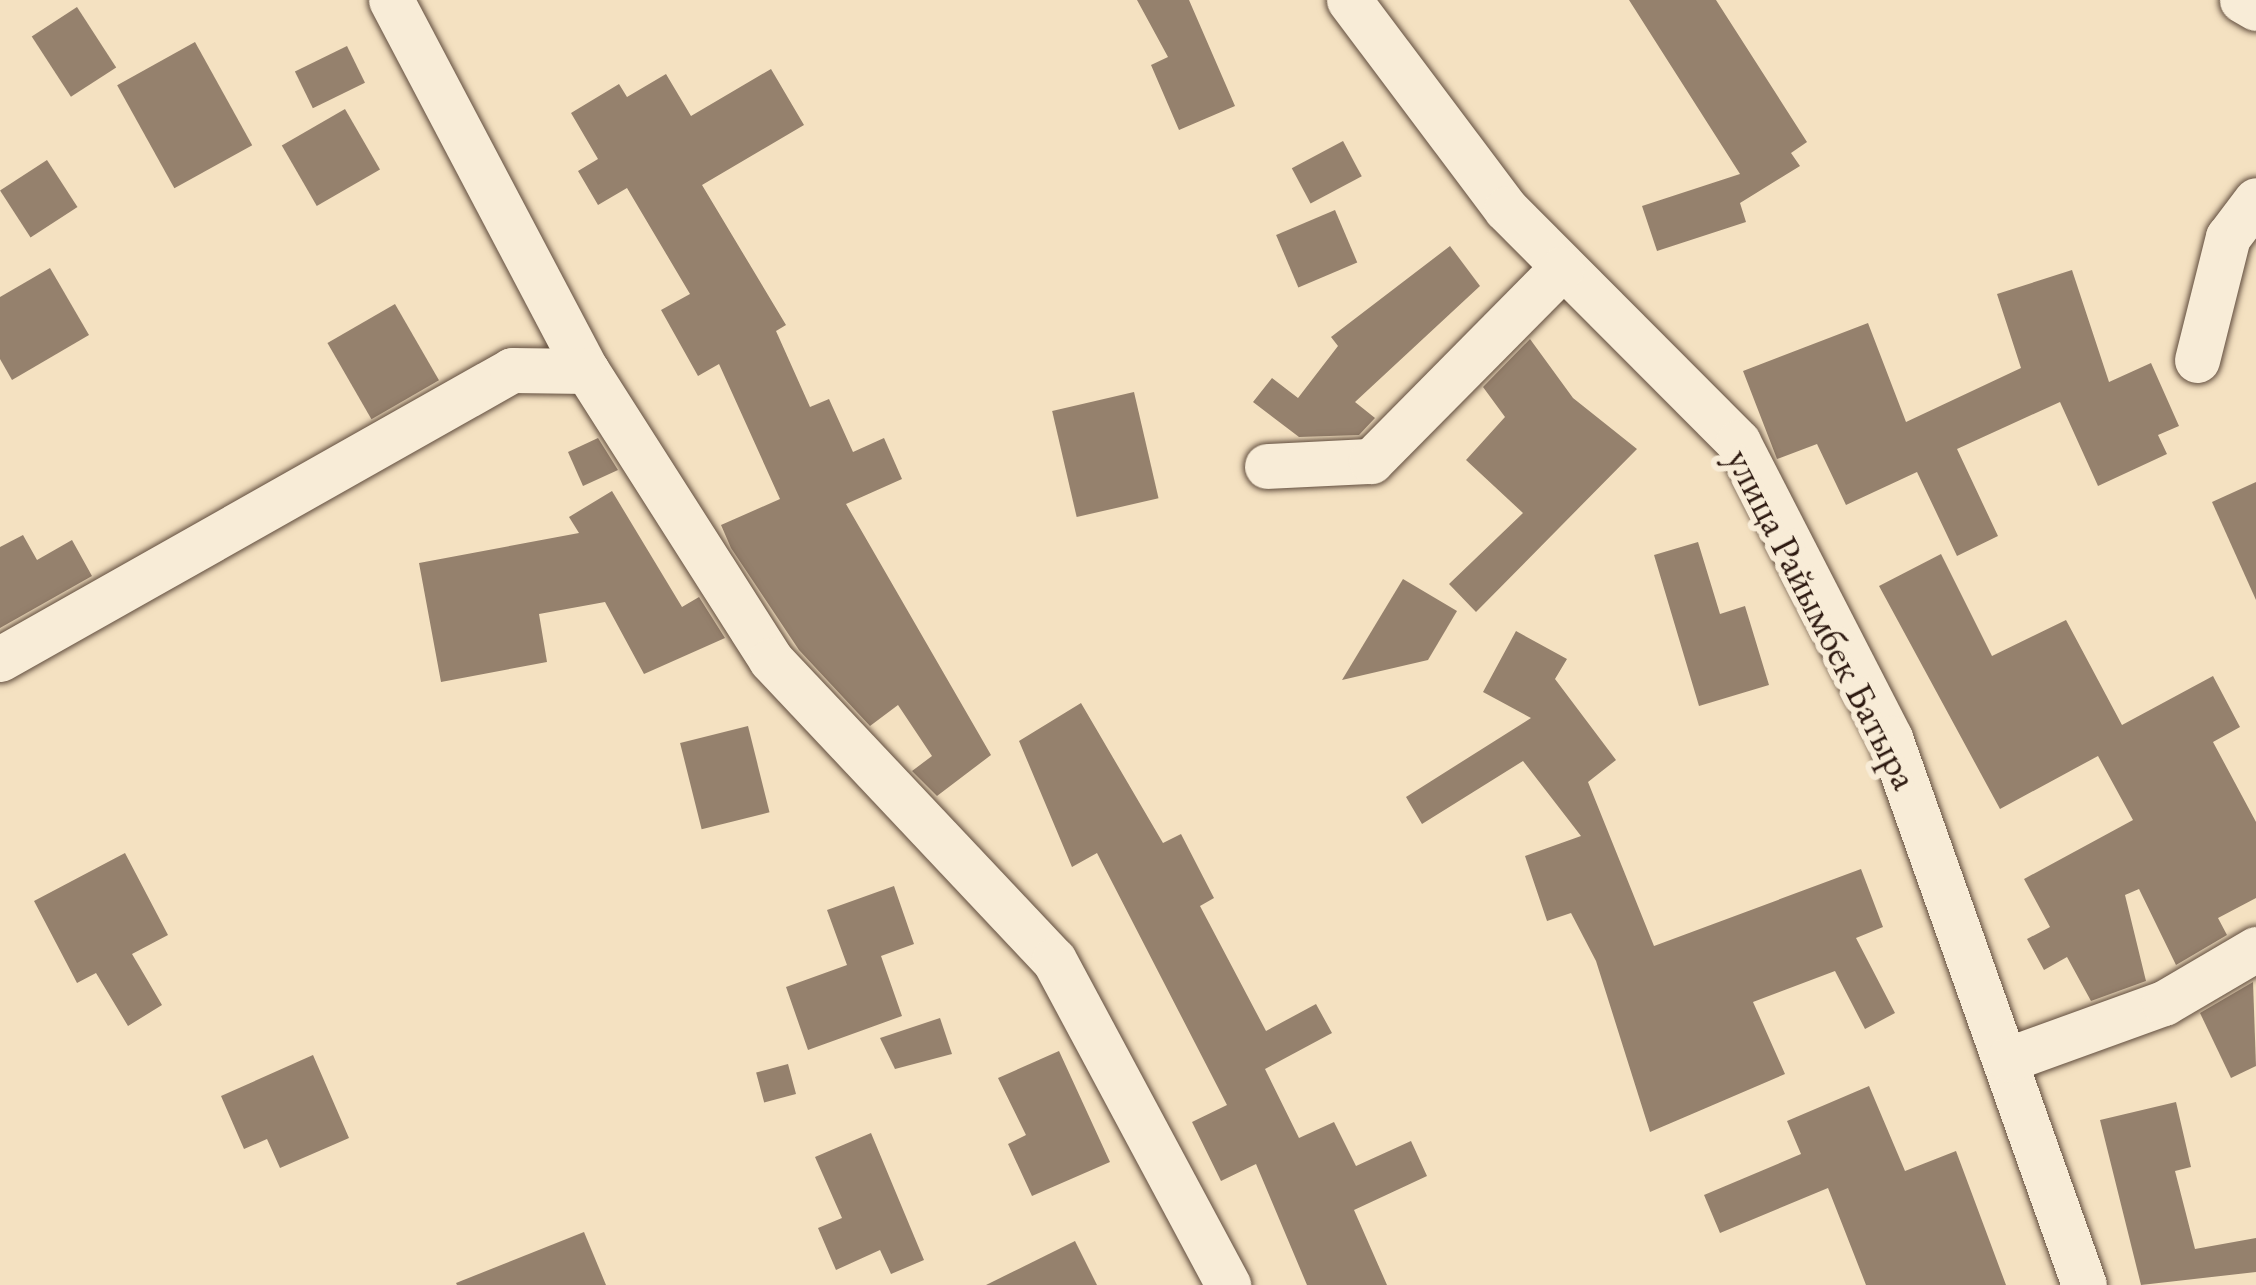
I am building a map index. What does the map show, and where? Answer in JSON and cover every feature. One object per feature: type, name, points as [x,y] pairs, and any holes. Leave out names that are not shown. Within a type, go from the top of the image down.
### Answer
[{"type":"street","points":[[391,0],[587,370],[771,660],[1054,960],[1228,1285]]},
{"type":"street","name":"улица Райымбек Батыра","points":[[1349,0],[1561,269],[1738,442],[1890,738],[2009,1059],[2084,1285]]},
{"type":"street","points":[[2242,0],[2256,8]]},
{"type":"street","points":[[2197,360],[2228,237],[2256,200]]},
{"type":"street","points":[[1268,466],[1371,461],[1561,269]]},
{"type":"street","points":[[0,659],[512,370],[587,370]]},
{"type":"street","points":[[2009,1059],[2164,1003],[2256,949]]},
{"type":"building","points":[[1137,0],[1189,0],[1235,106],[1179,130],[1151,65],[1168,57]]},
{"type":"building","points":[[1629,0],[1716,0],[1807,142],[1791,153],[1800,166],[1740,203],[1746,222],[1657,251],[1642,206],[1740,174]]},
{"type":"building","points":[[77,7],[116,67],[71,97],[32,36]]},
{"type":"building","points":[[195,42],[252,145],[174,188],[117,85]]},
{"type":"building","points":[[347,46],[365,83],[313,108],[295,71]]},
{"type":"building","points":[[771,69],[804,125],[702,185],[786,325],[776,331],[810,407],[829,399],[853,452],[884,438],[902,479],[846,504],[991,755],[937,796],[912,771],[932,756],[898,705],[870,726],[799,650],[731,548],[721,525],[780,499],[719,364],[698,376],[661,310],[690,294],[627,188],[598,205],[578,171],[598,159],[571,113],[619,84],[627,97],[666,74],[691,116]]},
{"type":"building","points":[[345,109],[380,170],[317,206],[282,146]]},
{"type":"building","points":[[1343,141],[1362,176],[1311,204],[1292,168]]},
{"type":"building","points":[[47,160],[77,207],[31,237],[0,190]]},
{"type":"building","points":[[1335,210],[1357,262],[1298,287],[1276,235]]},
{"type":"building","points":[[1450,246],[1480,286],[1355,402],[1375,418],[1359,435],[1299,437],[1253,402],[1272,378],[1298,398],[1338,346],[1331,337]]},
{"type":"building","points":[[50,268],[89,335],[12,380],[0,359],[0,297]]},
{"type":"building","points":[[2072,270],[2109,382],[2151,363],[2179,426],[2158,435],[2167,454],[2098,486],[2060,402],[1957,449],[1998,536],[1957,556],[1917,472],[1846,505],[1817,444],[1777,459],[1743,371],[1868,323],[1906,422],[2021,368],[1997,294]]},
{"type":"building","points":[[395,304],[439,380],[371,419],[327,343]]},
{"type":"building","points":[[1530,339],[1573,398],[1637,449],[1476,612],[1449,584],[1523,513],[1466,460],[1505,417],[1483,387]]},
{"type":"building","points":[[1134,392],[1159,498],[1077,517],[1052,411]]},
{"type":"building","points":[[598,438],[618,470],[583,486],[568,452]]},
{"type":"building","points":[[2256,482],[2256,600],[2212,502]]},
{"type":"building","points":[[612,491],[682,607],[699,597],[725,638],[644,674],[605,602],[539,614],[547,662],[441,682],[419,563],[579,533],[569,517]]},
{"type":"building","points":[[23,535],[37,560],[72,540],[92,576],[0,628],[0,547]]},
{"type":"building","points":[[1698,542],[1720,614],[1745,606],[1769,685],[1699,706],[1654,555]]},
{"type":"building","points":[[1941,554],[1992,656],[2066,620],[2122,725],[2213,676],[2240,727],[2213,742],[2256,822],[2256,898],[2218,918],[2227,935],[2176,965],[2139,889],[2125,895],[2146,981],[2091,1001],[2067,957],[2044,970],[2027,939],[2050,927],[2024,879],[2133,820],[2098,756],[2000,809],[1879,586]]},
{"type":"building","points":[[1403,579],[1457,611],[1428,660],[1342,680]]},
{"type":"building","points":[[1516,631],[1567,659],[1555,679],[1616,760],[1588,782],[1654,946],[1861,869],[1883,927],[1856,938],[1895,1013],[1865,1029],[1835,971],[1753,1002],[1785,1074],[1650,1132],[1596,961],[1571,913],[1547,921],[1525,856],[1581,836],[1523,761],[1422,824],[1406,797],[1531,718],[1483,692]]},
{"type":"building","points":[[1081,703],[1163,843],[1181,834],[1214,898],[1200,906],[1266,1031],[1316,1004],[1332,1033],[1265,1069],[1299,1138],[1334,1122],[1356,1166],[1411,1141],[1427,1176],[1354,1210],[1387,1285],[1307,1285],[1256,1164],[1221,1181],[1192,1122],[1227,1105],[1097,853],[1072,867],[1019,741]]},
{"type":"building","points":[[748,726],[770,812],[702,829],[680,743]]},
{"type":"building","points":[[125,853],[168,935],[132,954],[162,1005],[128,1026],[96,973],[77,983],[34,901]]},
{"type":"building","points":[[894,886],[914,944],[881,956],[902,1016],[808,1050],[786,987],[847,965],[827,910]]},
{"type":"building","points":[[2253,982],[2256,1066],[2231,1078],[2200,1013]]},
{"type":"building","points":[[940,1018],[952,1054],[895,1069],[880,1038]]},
{"type":"building","points":[[1059,1051],[1110,1162],[1032,1196],[1008,1144],[1026,1135],[998,1078]]},
{"type":"building","points":[[313,1055],[349,1138],[280,1168],[267,1139],[244,1149],[221,1096]]},
{"type":"building","points":[[788,1064],[796,1094],[764,1102],[756,1073]]},
{"type":"building","points":[[1869,1086],[1905,1171],[1956,1151],[2006,1285],[1866,1285],[1828,1188],[1720,1233],[1704,1195],[1801,1154],[1787,1121]]},
{"type":"building","points":[[2176,1102],[2191,1167],[2175,1171],[2195,1249],[2256,1238],[2256,1272],[2141,1285],[2100,1120]]},
{"type":"building","points":[[871,1133],[924,1260],[891,1274],[880,1250],[836,1270],[818,1228],[842,1218],[815,1157]]},
{"type":"building","points":[[584,1232],[606,1285],[456,1283]]},
{"type":"building","points":[[1075,1241],[1097,1285],[986,1285]]}]
